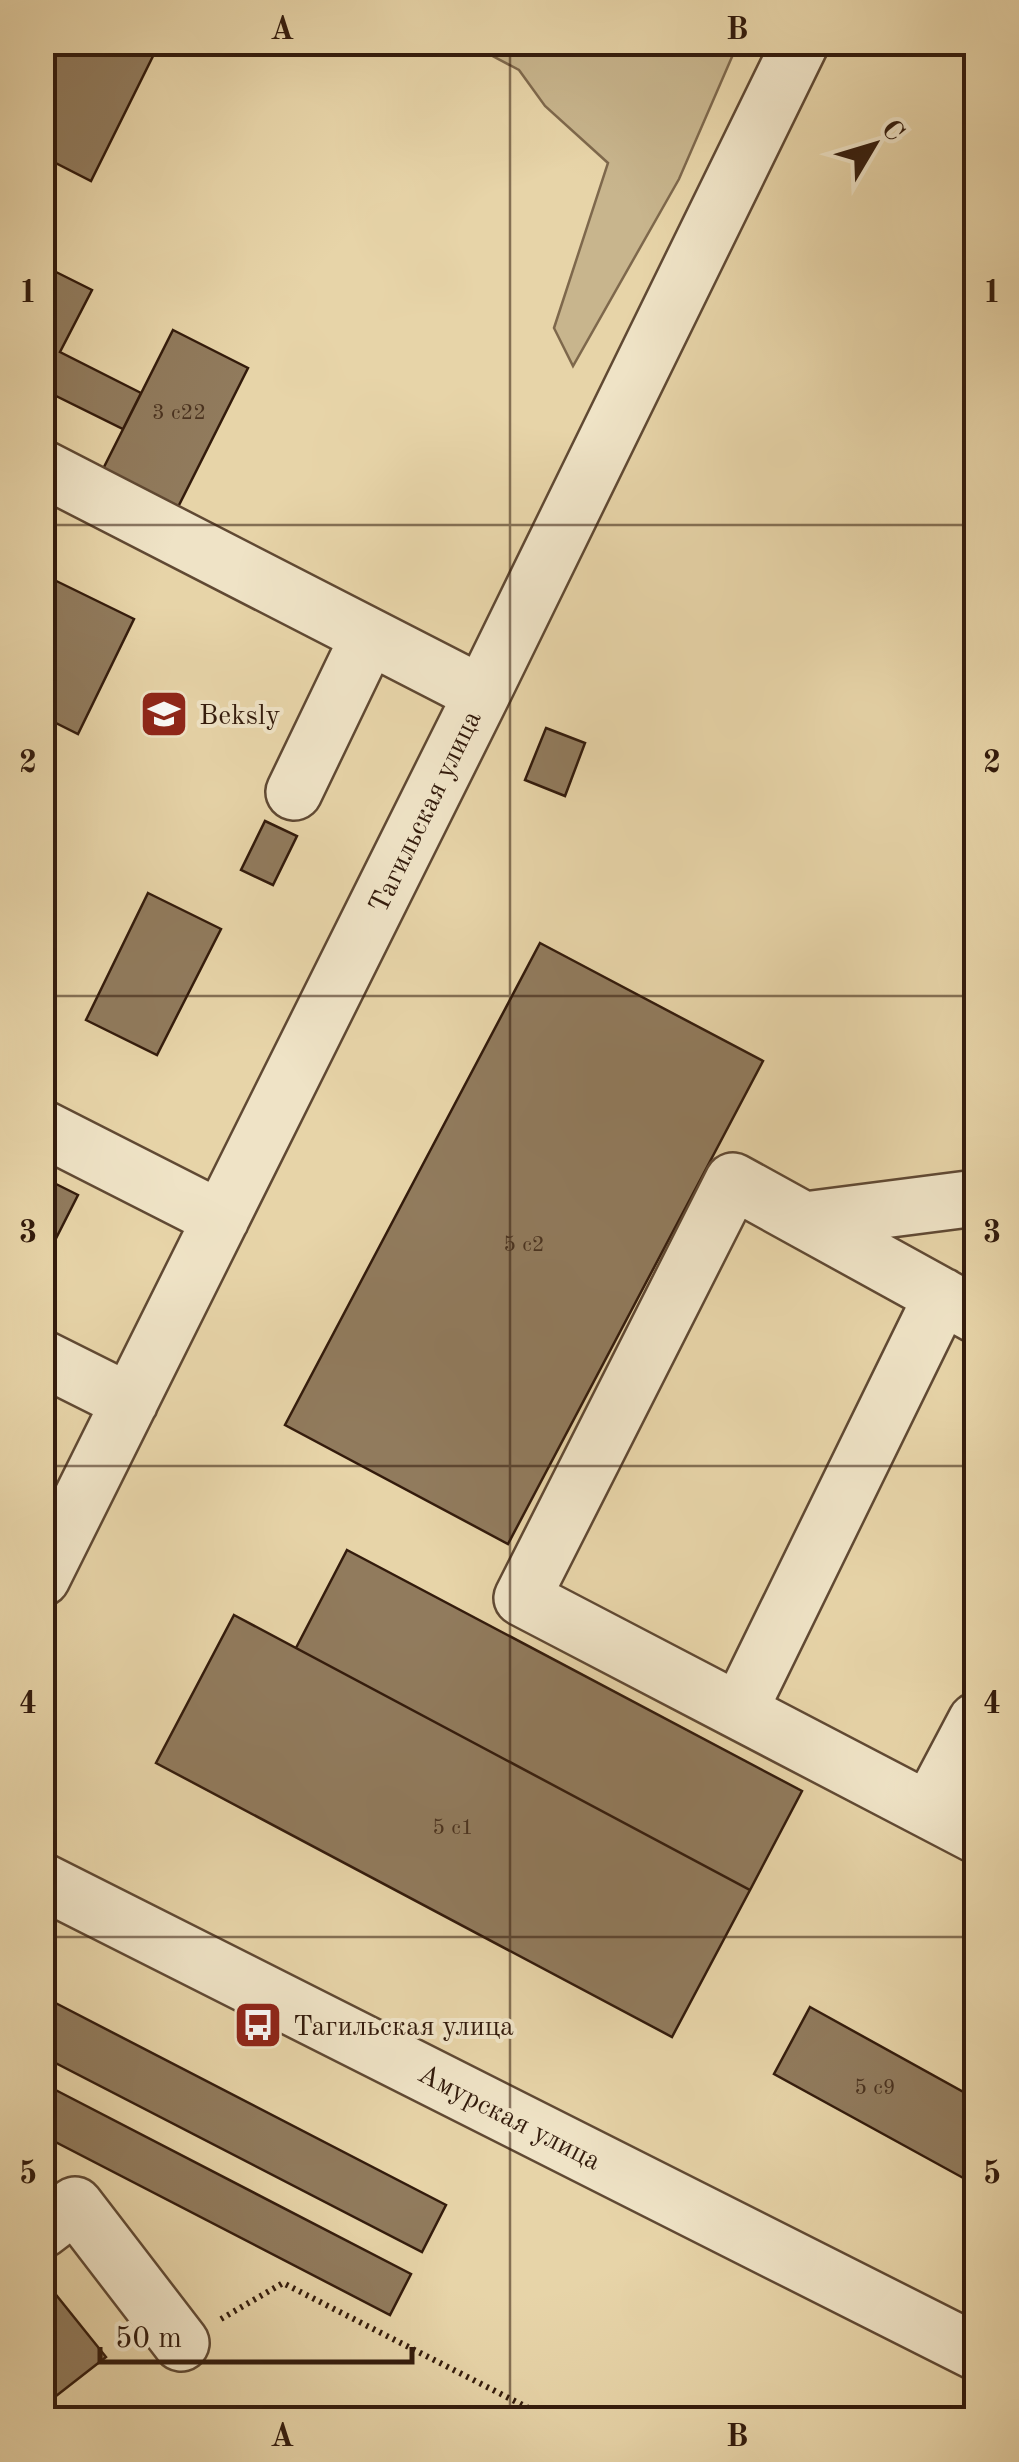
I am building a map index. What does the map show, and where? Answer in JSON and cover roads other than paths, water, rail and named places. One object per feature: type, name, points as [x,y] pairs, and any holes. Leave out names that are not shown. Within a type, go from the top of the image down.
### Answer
[{"type":"street","name":"Тагильская улица","points":[[42,1578],[801,42]]},
{"type":"street","points":[[42,468],[482,694]]},
{"type":"street","points":[[294,792],[369,636]]},
{"type":"street","points":[[42,1128],[221,1219]]},
{"type":"street","points":[[739,1711],[959,1306],[733,1181],[522,1598],[976,1835]]},
{"type":"street","points":[[806,1220],[976,1198]]},
{"type":"street","points":[[42,1358],[130,1402]]},
{"type":"street","points":[[929,1810],[976,1721]]},
{"type":"street","name":"Амурская улица","points":[[42,1881],[976,2352]]},
{"type":"street","points":[[42,2230],[76,2205],[181,2343]]},
{"type":"place","name":"Beksly","points":[[164,714]]},
{"type":"place","name":"Тагильская улица","points":[[258,2025]]}]
